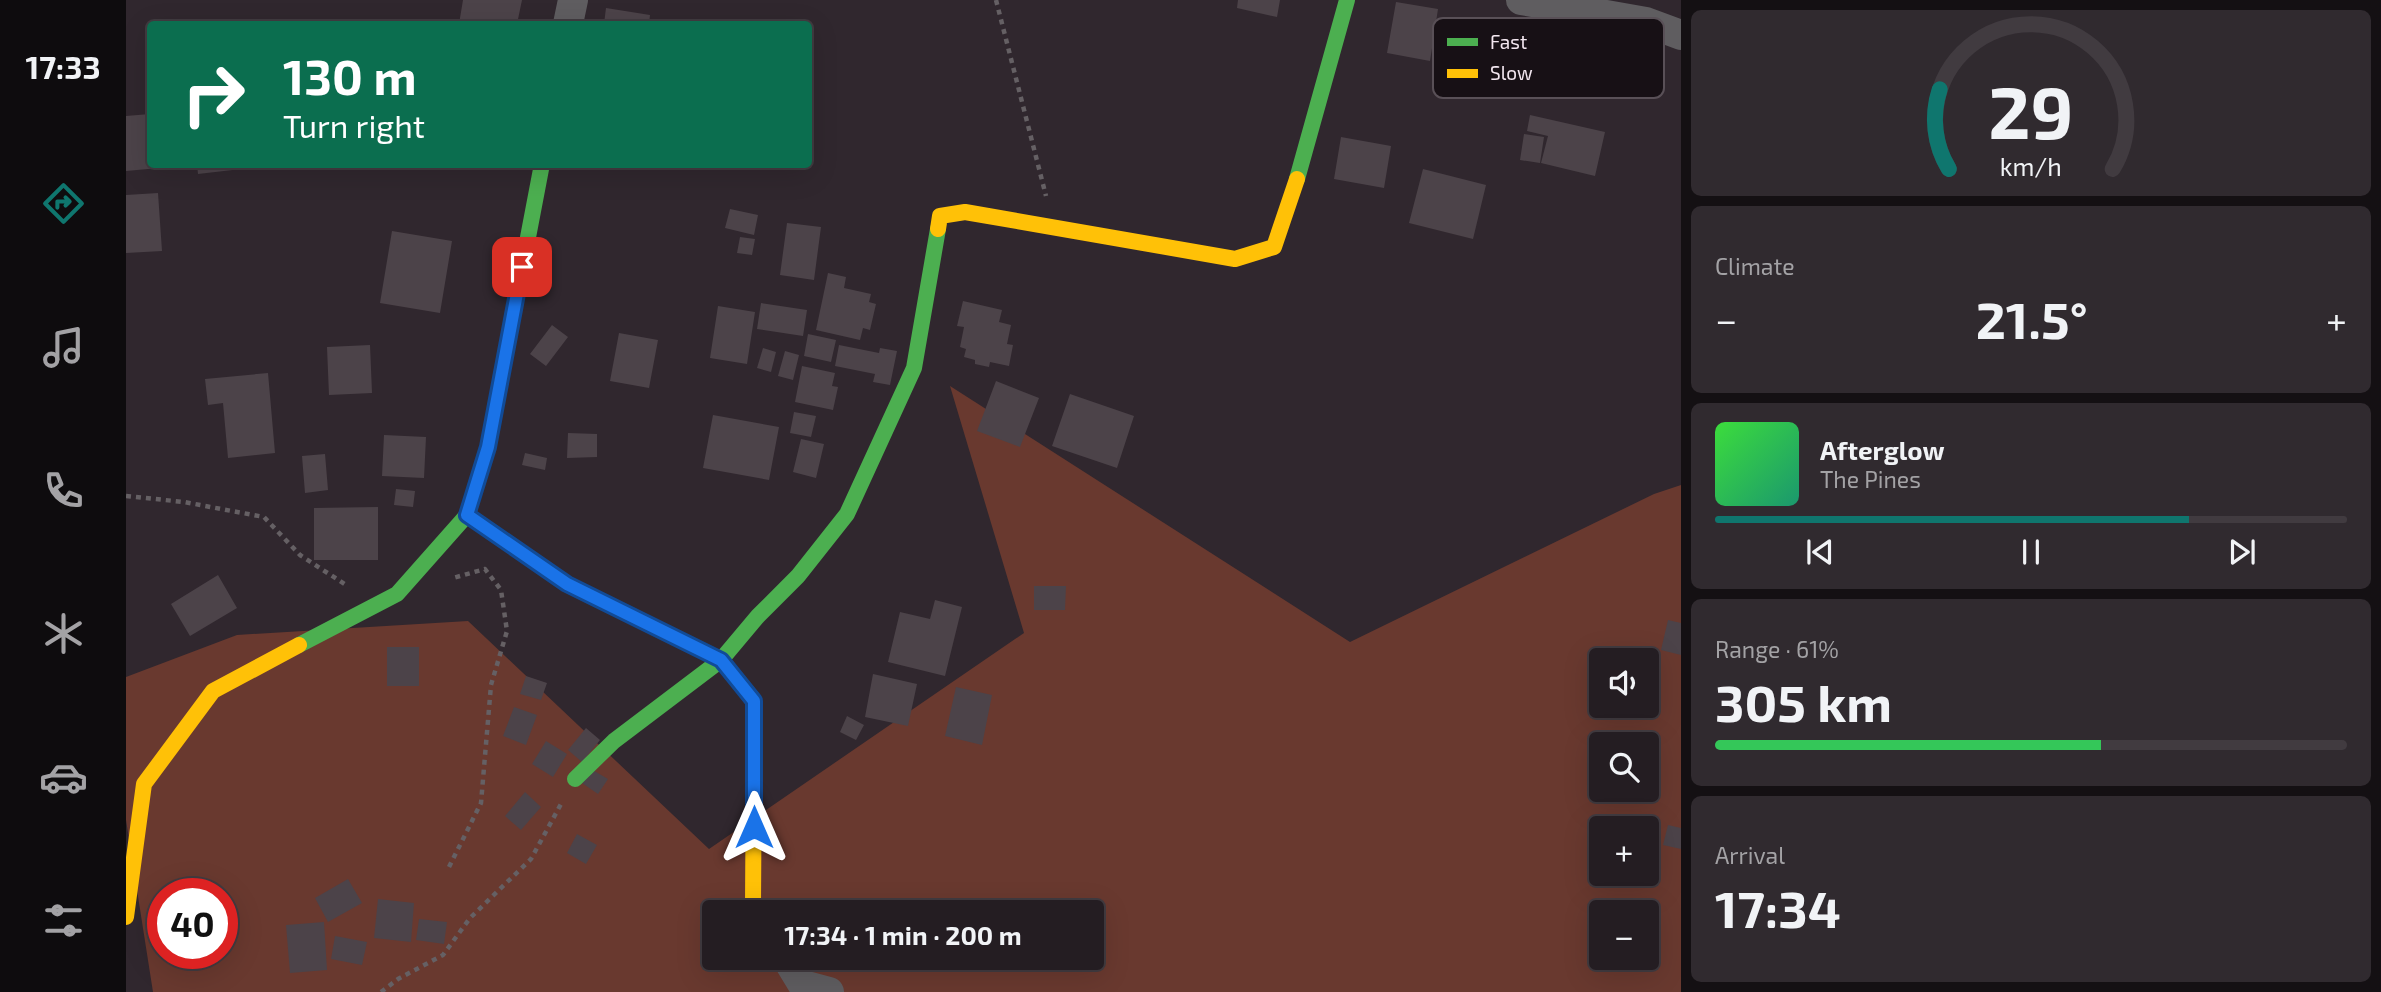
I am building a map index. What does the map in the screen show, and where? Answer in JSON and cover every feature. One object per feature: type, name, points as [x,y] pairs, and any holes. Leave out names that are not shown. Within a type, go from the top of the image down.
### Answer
[{"type":"street","points":[[569,21],[573,0]]},
{"type":"street","points":[[575,779],[614,741],[721,660],[758,616],[798,576],[847,514],[914,368],[940,216],[965,212],[1235,259],[1274,247],[1289,207],[1347,0]]},
{"type":"street","points":[[1521,0],[1623,18]]},
{"type":"street","points":[[1664,29],[1681,35]]},
{"type":"street","points":[[126,917],[144,784],[213,691],[397,594],[467,515],[488,447],[541,168]]},
{"type":"street","points":[[467,515],[567,584],[721,660],[754,701],[753,900]]},
{"type":"street","points":[[794,970],[803,985],[829,992]]},
{"type":"path","points":[[996,0],[1054,226]]},
{"type":"path","points":[[381,992],[398,979],[443,955],[470,918],[530,859],[575,779]]},
{"type":"shaded area","points":[[950,386],[1350,642],[1654,494],[1681,485],[1681,992],[153,992],[149,969],[238,969],[238,878],[147,878],[147,954],[126,820],[126,677],[237,635],[468,621],[709,849],[1024,633]]},
{"type":"building","points":[[463,0],[522,0],[518,21],[460,21]]},
{"type":"building","points":[[1238,0],[1280,0],[1277,17],[1237,8]]},
{"type":"building","points":[[1396,2],[1438,9],[1437,18],[1433,18],[1430,61],[1387,53]]},
{"type":"building","points":[[606,8],[650,15],[649,21],[604,21]]},
{"type":"building","points":[[147,114],[147,168],[159,168],[126,171],[126,116]]},
{"type":"building","points":[[1530,115],[1605,132],[1595,176],[1541,163],[1548,136],[1527,131]]},
{"type":"building","points":[[1524,134],[1544,137],[1540,163],[1520,160]]},
{"type":"building","points":[[1341,137],[1391,146],[1384,188],[1334,179]]},
{"type":"building","points":[[197,168],[250,168],[198,174]]},
{"type":"building","points":[[1423,169],[1486,185],[1473,239],[1409,223]]},
{"type":"building","points":[[158,193],[162,251],[126,253],[126,195]]},
{"type":"building","points":[[730,209],[758,215],[754,235],[725,228]]},
{"type":"building","points":[[787,223],[821,227],[814,280],[780,275]]},
{"type":"building","points":[[392,231],[452,241],[440,313],[380,303]]},
{"type":"building","points":[[740,237],[755,239],[752,255],[737,253]]},
{"type":"building","points":[[828,273],[846,277],[844,288],[871,294],[869,302],[876,304],[870,330],[863,328],[860,340],[816,330]]},
{"type":"building","points":[[963,301],[1002,310],[999,322],[1011,325],[1007,344],[1013,345],[1009,366],[990,362],[989,367],[975,364],[975,360],[964,357],[966,349],[960,347],[964,327],[957,326]]},
{"type":"building","points":[[761,303],[807,310],[803,336],[757,329]]},
{"type":"building","points":[[718,306],[755,312],[747,364],[710,358]]},
{"type":"building","points":[[552,325],[568,337],[546,366],[530,354]]},
{"type":"building","points":[[619,333],[658,340],[649,388],[610,381]]},
{"type":"building","points":[[808,334],[836,340],[831,362],[804,356]]},
{"type":"building","points":[[370,345],[372,393],[329,395],[327,347]]},
{"type":"building","points":[[839,345],[879,353],[880,348],[897,351],[890,385],[873,382],[875,374],[835,366]]},
{"type":"building","points":[[763,348],[776,352],[771,372],[757,368]]},
{"type":"building","points":[[785,351],[799,355],[793,380],[778,376]]},
{"type":"building","points":[[802,366],[835,373],[832,386],[838,387],[833,410],[795,402]]},
{"type":"building","points":[[268,373],[275,453],[228,458],[223,403],[208,405],[205,379]]},
{"type":"building","points":[[996,381],[1039,398],[1020,447],[977,431]]},
{"type":"building","points":[[1070,394],[1134,416],[1117,468],[1052,446]]},
{"type":"building","points":[[794,412],[816,416],[811,437],[790,433]]},
{"type":"building","points":[[713,415],[779,427],[769,480],[703,468]]},
{"type":"building","points":[[568,433],[597,434],[597,457],[567,458]]},
{"type":"building","points":[[384,435],[426,437],[424,478],[382,476]]},
{"type":"building","points":[[801,439],[824,444],[816,478],[793,472]]},
{"type":"building","points":[[525,453],[547,458],[545,470],[522,465]]},
{"type":"building","points":[[325,454],[328,490],[305,493],[302,456]]},
{"type":"building","points":[[396,489],[415,491],[413,507],[394,505]]},
{"type":"building","points":[[378,507],[378,560],[314,560],[314,508]]},
{"type":"building","points":[[218,575],[237,608],[190,636],[171,604]]},
{"type":"building","points":[[1034,586],[1066,586],[1065,610],[1034,610]]},
{"type":"building","points":[[935,600],[962,607],[945,676],[888,662],[900,612],[930,619]]},
{"type":"building","points":[[1668,620],[1681,623],[1681,655],[1661,650]]},
{"type":"building","points":[[387,647],[419,647],[419,686],[387,686]]},
{"type":"building","points":[[873,674],[917,684],[908,726],[865,717]]},
{"type":"building","points":[[526,676],[547,683],[541,700],[520,694]]},
{"type":"building","points":[[956,687],[992,695],[982,745],[945,736]]},
{"type":"building","points":[[514,707],[537,715],[526,745],[503,736]]},
{"type":"building","points":[[847,716],[864,725],[856,740],[840,732]]},
{"type":"building","points":[[586,728],[600,740],[582,762],[568,750]]},
{"type":"building","points":[[546,741],[567,754],[553,777],[532,764]]},
{"type":"building","points":[[591,769],[608,779],[598,794],[582,783]]},
{"type":"building","points":[[525,792],[541,807],[521,830],[505,816]]},
{"type":"building","points":[[1668,825],[1681,828],[1681,849],[1663,845]]},
{"type":"building","points":[[577,834],[597,845],[586,864],[567,853]]},
{"type":"building","points":[[348,879],[362,903],[328,922],[315,898]]},
{"type":"building","points":[[378,899],[414,903],[411,942],[374,938]]},
{"type":"building","points":[[419,919],[447,922],[444,944],[416,940]]},
{"type":"building","points":[[324,922],[327,970],[290,973],[286,925]]},
{"type":"building","points":[[335,936],[367,942],[362,965],[331,959]]},
{"type":"traffic: fast","points":[[1297,179],[1347,0]]},
{"type":"traffic: fast","points":[[541,168],[488,447],[467,515],[567,584],[721,660],[754,700],[754,752]]},
{"type":"traffic: fast","points":[[575,779],[614,741],[721,660],[758,616],[798,576],[847,514],[914,368],[938,229]]},
{"type":"traffic: fast","points":[[299,645],[397,594],[467,515]]},
{"type":"traffic: slow","points":[[938,229],[940,216],[965,212],[1235,259],[1274,247],[1297,179]]},
{"type":"traffic: slow","points":[[126,917],[144,784],[213,691],[299,645]]},
{"type":"traffic: slow","points":[[753,900],[754,752]]},
{"type":"route","points":[[522,267],[488,447],[467,515],[567,584],[721,660],[754,701],[754,827]]}]
